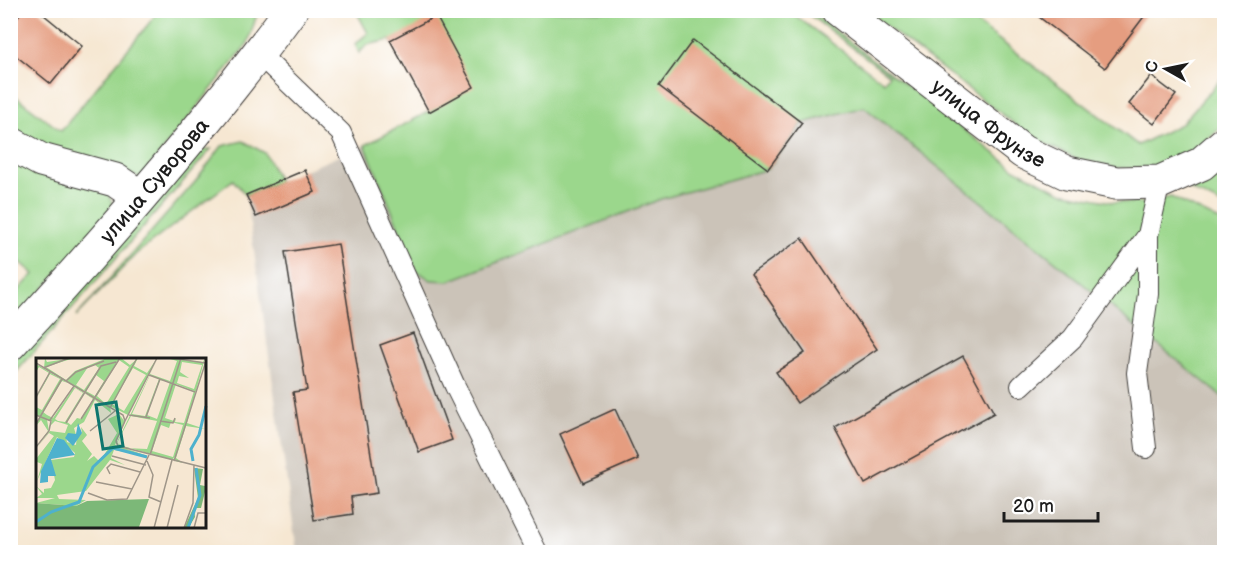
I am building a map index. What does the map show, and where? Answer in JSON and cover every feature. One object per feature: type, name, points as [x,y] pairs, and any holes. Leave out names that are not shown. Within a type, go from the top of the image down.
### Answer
[{"type":"main road","name":"улица Суворова","points":[[10,345],[140,197],[259,54],[291,10]]},
{"type":"main road","name":"улица Фрунзе","points":[[839,10],[1023,152],[1067,173],[1116,183],[1160,182]]},
{"type":"main road","points":[[10,143],[41,160],[115,180],[140,197]]},
{"type":"main road","points":[[1160,182],[1201,164],[1224,144]]},
{"type":"lane","points":[[259,54],[341,133],[455,386],[537,552]]},
{"type":"lane","points":[[1146,448],[1137,373],[1148,294],[1148,235],[1160,182]]},
{"type":"lane","points":[[1021,386],[1073,338],[1148,235]]},
{"type":"shaded area","points":[[864,107],[1224,398],[1224,552],[297,552],[246,195],[365,145],[416,270],[768,169],[802,123]]},
{"type":"green space","points":[[159,11],[258,11],[248,43],[141,178],[11,136],[10,92],[61,131]]},
{"type":"green space","points":[[356,11],[789,11],[884,82],[889,75],[804,11],[810,11],[1015,169],[1061,192],[1112,202],[1144,203],[1171,197],[1224,223],[1224,398],[864,107],[803,123],[768,169],[661,199],[449,281],[431,280],[416,270],[365,145],[434,109],[390,40],[367,45],[359,53],[355,44],[368,33]]},
{"type":"green space","points":[[866,11],[961,11],[1138,145],[1181,124],[1224,76],[1224,125],[1195,150],[1156,168],[1116,168],[1074,158],[1032,137]]},
{"type":"green space","points":[[243,141],[265,153],[279,181],[246,195],[233,180],[136,254],[76,317],[195,182],[222,146]]},
{"type":"green space","points":[[211,149],[11,378],[11,364],[201,150]]},
{"type":"green space","points":[[11,151],[108,193],[115,210],[11,325],[10,299],[34,274],[11,254]]},
{"type":"green space","points":[[1224,166],[1224,206],[1189,189],[1208,180]]},
{"type":"building","points":[[23,10],[38,10],[82,46],[51,84],[10,51],[10,26]]},
{"type":"building","points":[[1030,10],[1149,10],[1105,68]]},
{"type":"building","points":[[436,16],[474,87],[429,112],[390,40]]},
{"type":"building","points":[[693,40],[802,123],[768,169],[659,86]]},
{"type":"building","points":[[1151,76],[1176,95],[1154,124],[1129,104]]},
{"type":"building","points":[[305,170],[315,192],[256,217],[246,195]]},
{"type":"building","points":[[802,238],[877,349],[797,403],[776,372],[805,353],[751,274]]},
{"type":"building","points":[[338,244],[377,493],[351,497],[353,514],[314,520],[293,392],[307,390],[285,252]]},
{"type":"building","points":[[413,333],[452,440],[419,452],[380,345]]},
{"type":"building","points":[[963,356],[994,413],[865,484],[835,428]]},
{"type":"building","points":[[615,409],[638,459],[583,483],[560,434]]}]
